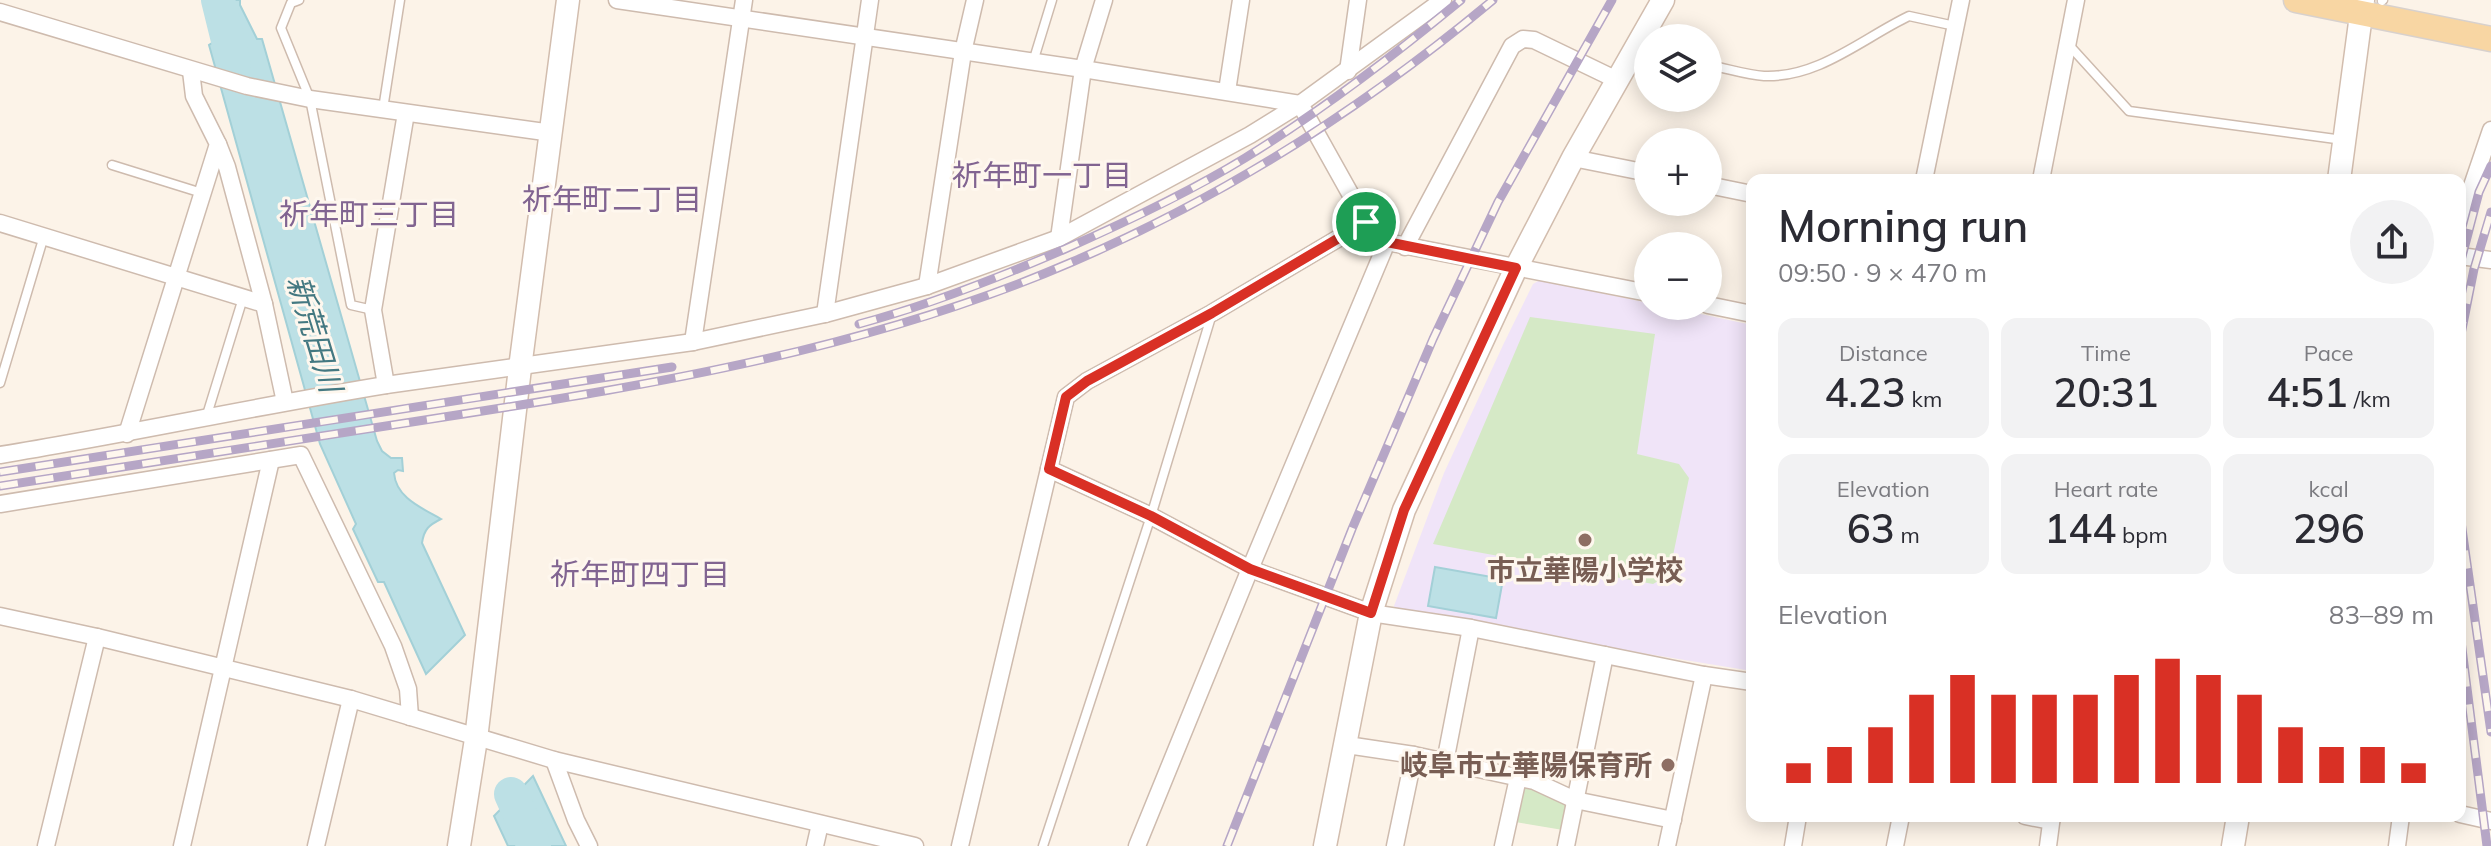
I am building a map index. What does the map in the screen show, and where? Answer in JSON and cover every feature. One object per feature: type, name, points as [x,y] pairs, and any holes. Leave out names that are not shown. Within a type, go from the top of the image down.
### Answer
[{"type":"main road","points":[[2296,0],[2373,3],[2491,22]]},
{"type":"main road","points":[[2373,3],[2491,39]]},
{"type":"street","points":[[459,846],[476,739],[568,0]]},
{"type":"street","points":[[617,0],[1300,104]]},
{"type":"street","points":[[693,342],[744,0]]},
{"type":"street","points":[[825,314],[870,0]]},
{"type":"street","points":[[927,286],[963,52],[975,0]]},
{"type":"street","points":[[1059,238],[1083,69],[1104,0]]},
{"type":"street","points":[[1227,91],[1241,0]]},
{"type":"street","points":[[1348,71],[1358,0]]},
{"type":"street","points":[[0,455],[386,385],[693,342],[825,314],[927,286],[1059,238],[1250,135],[1348,71],[1443,0]]},
{"type":"street","points":[[1653,24],[1663,0]]},
{"type":"street","points":[[1925,174],[1961,0]]},
{"type":"street","points":[[2042,174],[2076,0]]},
{"type":"street","points":[[2340,174],[2373,3]]},
{"type":"street","points":[[0,12],[197,73],[310,99],[552,133]]},
{"type":"street","points":[[1405,247],[1512,46],[1523,39],[1534,40],[1617,80]]},
{"type":"street","points":[[1325,846],[1371,613],[1404,510],[1516,268],[1617,80],[1634,59]]},
{"type":"street","points":[[197,73],[194,96],[227,167],[290,401]]},
{"type":"street","points":[[1300,104],[1366,222],[1387,242],[1634,290]]},
{"type":"street","points":[[386,385],[373,310],[406,113]]},
{"type":"street","points":[[2466,203],[2491,130]]},
{"type":"street","points":[[127,434],[218,144]]},
{"type":"street","points":[[1573,158],[1634,170]]},
{"type":"street","points":[[1722,188],[1746,193]]},
{"type":"street","points":[[960,846],[1066,397],[1087,381],[1212,313],[1366,222]]},
{"type":"street","points":[[0,223],[264,304]]},
{"type":"street","points":[[1137,846],[1387,242]]},
{"type":"street","points":[[2466,257],[2491,260]]},
{"type":"street","points":[[1722,308],[1746,313]]},
{"type":"street","points":[[0,504],[301,455],[393,646],[408,689],[410,717]]},
{"type":"street","points":[[182,846],[271,460]]},
{"type":"street","points":[[1049,469],[1151,516],[1250,569],[1371,613],[1471,628],[1746,681]]},
{"type":"street","points":[[0,616],[351,699],[554,760],[915,846]]},
{"type":"street","points":[[1445,762],[1471,628]]},
{"type":"street","points":[[46,846],[97,637]]},
{"type":"street","points":[[1566,846],[1605,655]]},
{"type":"street","points":[[1667,846],[1704,675]]},
{"type":"street","points":[[316,846],[351,699]]},
{"type":"street","points":[[1347,745],[1414,755],[1534,781],[1575,800],[1673,820]]},
{"type":"street","points":[[1395,846],[1414,755]]},
{"type":"street","points":[[554,760],[589,846]]},
{"type":"street","points":[[1503,846],[1518,778]]},
{"type":"street","points":[[2466,815],[2491,821]]},
{"type":"street","points":[[1793,846],[1797,822]]},
{"type":"street","points":[[1895,846],[1900,822]]},
{"type":"street","points":[[2048,846],[2051,822]]},
{"type":"street","points":[[2233,846],[2237,822]]},
{"type":"street","points":[[2397,846],[2400,822]]},
{"type":"street","points":[[815,846],[820,824]]},
{"type":"lane","points":[[299,0],[291,3],[281,28],[310,99],[351,305],[373,310]]},
{"type":"lane","points":[[383,110],[400,0]]},
{"type":"lane","points":[[1033,62],[1052,0]]},
{"type":"lane","points":[[1722,68],[1765,76],[1802,71],[1852,50],[1909,16],[1955,26]]},
{"type":"lane","points":[[2067,43],[2129,111],[2344,141]]},
{"type":"lane","points":[[112,165],[202,193]]},
{"type":"lane","points":[[0,383],[44,236]]},
{"type":"lane","points":[[206,418],[243,298]]},
{"type":"lane","points":[[1043,846],[1151,516],[1212,313]]},
{"type":"shaded area","name":"市立華陽小学校","points":[[1540,280],[1634,300],[1634,320],[1722,319],[1746,324],[1746,670],[1398,613],[1394,606],[1444,473],[1533,284]]},
{"type":"green space","points":[[1530,317],[1655,334],[1637,454],[1679,464],[1689,478],[1669,575],[1653,584],[1433,544]]},
{"type":"green space","points":[[1522,786],[1533,787],[1569,805],[1563,830],[1515,822]]},
{"type":"water","points":[[228,0],[240,0],[257,39],[262,39],[377,441],[382,451],[391,458],[402,458],[403,471],[394,473],[405,496],[441,519],[428,528],[422,543],[465,635],[426,674],[384,582],[378,582],[353,529],[356,524],[320,444],[209,45],[215,41]]},
{"type":"water","points":[[1435,567],[1503,579],[1496,618],[1428,606]]},
{"type":"water","points":[[533,776],[566,846],[508,846],[494,816]]},
{"type":"waterway","name":"新荒田川","points":[[218,0],[234,65]]},
{"type":"waterway","name":"新荒田川","points":[[511,794],[534,846]]},
{"type":"railway","points":[[859,324],[937,300],[1065,249],[1201,183],[1245,158],[1329,102],[1461,0]]},
{"type":"railway","points":[[0,486],[604,391],[763,359],[920,318],[1072,262],[1184,209],[1344,112],[1395,77],[1493,0]]},
{"type":"railway","points":[[1227,846],[1352,529],[1433,339],[1498,202],[1612,0]]},
{"type":"railway","points":[[2466,241],[2479,192],[2491,166]]},
{"type":"railway","points":[[2466,309],[2491,212]]},
{"type":"railway","points":[[0,472],[672,367]]},
{"type":"railway","points":[[2466,557],[2491,732]]},
{"type":"railway","points":[[2466,680],[2487,846]]},
{"type":"place","name":"市立華陽小学校","points":[[1585,540]]},
{"type":"place","name":"岐阜市立華陽保育所","points":[[1668,765]]},
{"type":"district","name":"祈年町一丁目","points":[[1042,176]]},
{"type":"district","name":"祈年町二丁目","points":[[612,200]]},
{"type":"district","name":"祈年町三丁目","points":[[369,215]]},
{"type":"district","name":"祈年町四丁目","points":[[640,575]]},
{"type":"route","points":[[1366,222],[1387,242],[1516,268],[1404,510],[1371,613],[1250,569],[1151,516],[1049,469],[1066,397],[1087,381],[1212,313],[1366,222]]}]
